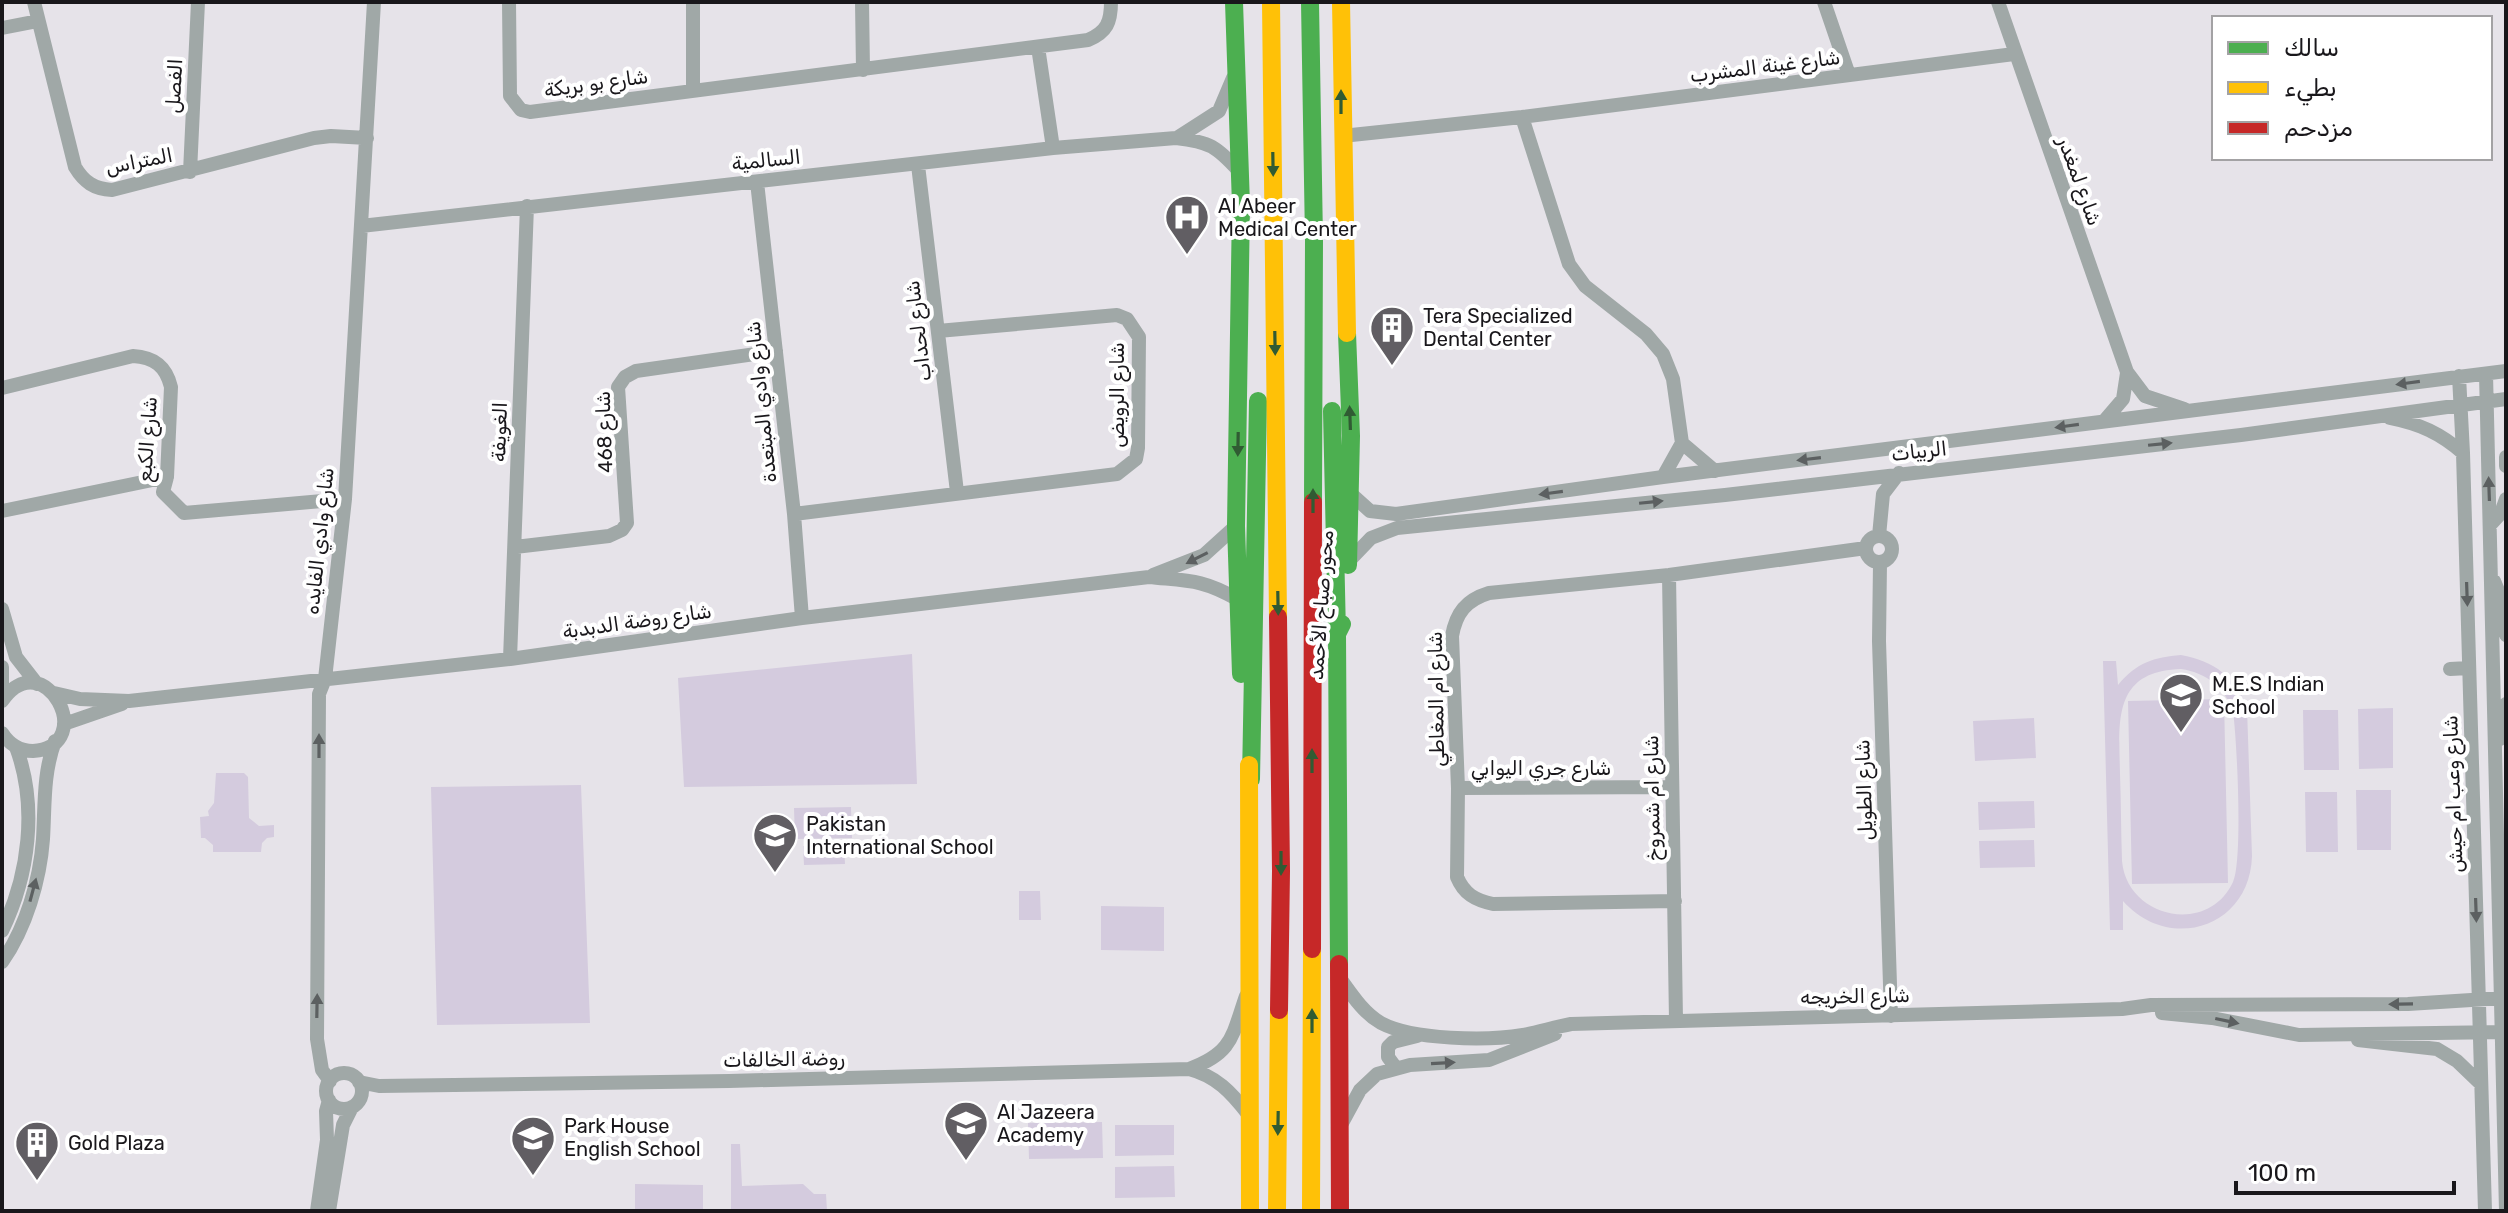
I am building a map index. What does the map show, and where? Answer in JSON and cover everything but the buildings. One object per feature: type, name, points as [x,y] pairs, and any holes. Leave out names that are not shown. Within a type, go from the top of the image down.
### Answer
[{"type":"main road","points":[[1234,2],[1241,221],[1237,599],[1243,731],[1251,779]]},
{"type":"main road","name":"محور صباح الأحمد","points":[[1271,2],[1281,871],[1277,1211]]},
{"type":"main road","name":"محور صباح الأحمد","points":[[1310,2],[1314,256],[1311,1211]]},
{"type":"main road","name":"محور صباح الأحمد","points":[[1340,1211],[1337,634],[1345,614],[1351,436],[1341,2]]},
{"type":"main road","points":[[1312,112],[1325,164],[1337,634]]},
{"type":"main road","points":[[1250,1211],[1249,988],[1258,364],[1264,256],[1274,209]]},
{"type":"street","name":"المتراس","points":[[34,2],[75,167],[80,177],[100,189],[112,190],[190,172],[314,138],[367,138]]},
{"type":"street","name":"الفصل","points":[[190,172],[198,2]]},
{"type":"street","name":"شارع وادي الفايده","points":[[330,1081],[322,1070],[317,1039],[319,694],[325,679],[345,499],[374,2]]},
{"type":"street","name":"شارع بو بريكة","points":[[509,2],[510,96],[521,110],[530,112],[1038,47],[1095,37],[1108,25],[1111,2]]},
{"type":"street","points":[[693,2],[693,90]]},
{"type":"street","points":[[862,2],[863,70]]},
{"type":"street","points":[[1824,2],[1849,75]]},
{"type":"street","name":"شارع لمغدر","points":[[1998,2],[2127,372],[2145,396],[2191,411]]},
{"type":"street","points":[[2,28],[38,21]]},
{"type":"street","points":[[1038,47],[1053,148]]},
{"type":"street","name":"شارع غينة المشرب","points":[[1342,136],[1522,117],[2014,54]]},
{"type":"street","name":"السالمية","points":[[1176,138],[1219,111],[1236,69]]},
{"type":"street","points":[[1522,117],[1569,264],[1585,286],[1646,334],[1663,354],[1673,379],[1682,443],[1663,477]]},
{"type":"street","name":"السالمية","points":[[361,226],[1053,148],[1176,138],[1212,145],[1239,171]]},
{"type":"street","name":"شارع لحداب","points":[[918,165],[957,492]]},
{"type":"street","name":"شارع وادي المبتعدة","points":[[757,182],[794,514],[802,618]]},
{"type":"street","name":"الغويفة","points":[[510,659],[527,206]]},
{"type":"street","name":"شارع الرويض","points":[[794,514],[1117,474],[1136,459],[1139,337],[1127,319],[1117,315],[938,331]]},
{"type":"street","name":"شارع 468","points":[[515,547],[609,536],[622,530],[627,523],[618,387],[625,377],[636,371],[776,351]]},
{"type":"street","name":"شارع الكبع","points":[[2,388],[133,356],[154,360],[169,376],[171,387],[167,477],[163,492],[184,513],[345,499]]},
{"type":"street","name":"الربيات","points":[[1350,493],[1370,511],[1396,514],[1663,477],[2506,371]]},
{"type":"street","points":[[2105,421],[2123,399],[2127,372]]},
{"type":"street","points":[[2486,374],[2506,1211]]},
{"type":"street","name":"شارع وعب ام حيش","points":[[2459,376],[2485,1211]]},
{"type":"street","name":"الربيات","points":[[1348,563],[1371,538],[1397,528],[1725,495],[2241,435],[2506,399]]},
{"type":"street","points":[[2377,415],[2427,427],[2448,439],[2463,453]]},
{"type":"street","points":[[1682,443],[1715,471]]},
{"type":"street","points":[[2506,457],[2506,466]]},
{"type":"street","points":[[1879,536],[1883,494],[1899,473]]},
{"type":"street","points":[[2,511],[167,477]]},
{"type":"street","points":[[2490,525],[2501,513],[2506,499]]},
{"type":"street","name":"شارع روضة الدبدبة","points":[[1149,577],[1204,555],[1236,526]]},
{"type":"street","points":[[1879,536],[1891,542],[1893,549],[1887,561],[1880,563],[1870,559],[1866,548],[1868,542],[1879,536]]},
{"type":"street","name":"شارع ام المغاطي","points":[[1675,901],[1493,904],[1468,895],[1457,877],[1454,621],[1474,598],[1489,593],[1669,575],[1866,548]]},
{"type":"street","name":"شارع الطويل","points":[[1880,563],[1879,641],[1891,1016]]},
{"type":"street","name":"شارع ام شمروخ","points":[[1669,575],[1676,1020]]},
{"type":"street","name":"شارع روضة الدبدبة","points":[[37,684],[54,693],[80,699],[129,701],[510,659],[802,618],[1149,577],[1199,581],[1237,599]]},
{"type":"street","points":[[2491,578],[2500,592],[2506,635]]},
{"type":"street","points":[[2,609],[16,657],[37,684],[16,687],[2,700]]},
{"type":"street","points":[[2,667],[2,700]]},
{"type":"street","points":[[2450,669],[2469,668]]},
{"type":"street","points":[[2,962],[21,927],[35,883],[42,843],[45,780],[55,741],[64,724],[64,710],[54,693]]},
{"type":"street","name":"شارع روضة الدبدبة","points":[[64,724],[129,701]]},
{"type":"street","points":[[2496,747],[2504,730],[2506,704]]},
{"type":"street","points":[[2,733],[16,747],[29,794],[26,856],[17,893],[2,931]]},
{"type":"street","points":[[16,747],[36,750],[55,741]]},
{"type":"street","name":"شارع جري اليوابي","points":[[1458,788],[1671,787]]},
{"type":"street","points":[[2498,801],[2506,820]]},
{"type":"street","name":"شارع الخريجه","points":[[1339,976],[1354,998],[1377,1020],[1403,1030],[1425,1034],[1502,1037],[1571,1024],[2122,1009],[2160,1004],[2408,1004],[2503,998]]},
{"type":"street","name":"روضة الخالفات","points":[[1189,1069],[1219,1056],[1230,1042],[1249,988]]},
{"type":"street","name":"شارع الخريجه","points":[[2122,1009],[2212,1018],[2285,1034],[2503,1032]]},
{"type":"street","name":"شارع الخريجه","points":[[1339,1128],[1360,1090],[1373,1076],[1396,1068],[1489,1060],[1558,1033],[1590,1025]]},
{"type":"street","name":"شارع الخريجه","points":[[1396,1068],[1388,1057],[1388,1047],[1398,1040],[1425,1034]]},
{"type":"street","points":[[2335,1034],[2368,1043],[2437,1049],[2457,1061],[2481,1084]]},
{"type":"street","name":"روضة الخالفات","points":[[358,1095],[379,1086],[1189,1069],[1207,1074],[1223,1085],[1248,1114]]},
{"type":"street","points":[[317,1211],[327,1140],[327,1091],[330,1081],[344,1074],[354,1077],[358,1095],[343,1125],[329,1211]]},
{"type":"street","points":[[329,1100],[337,1107],[358,1095]]},
{"type":"shaded area","points":[[912,654],[917,784],[684,787],[678,678]]},
{"type":"shaded area","points":[[2181,655],[2204,661],[2222,672],[2237,687],[2247,708],[2252,856],[2248,881],[2237,901],[2222,916],[2204,925],[2184,929],[2162,926],[2142,917],[2123,901],[2123,930],[2110,930],[2103,661],[2116,661],[2118,685],[2139,666]],"holes":[[[2181,669],[2207,678],[2225,695],[2233,711],[2237,772],[2238,850],[2233,882],[2221,899],[2206,910],[2188,914],[2170,913],[2153,907],[2138,896],[2127,880],[2122,861],[2119,736],[2124,703],[2131,689],[2142,679],[2159,672]]]},
{"type":"shaded area","points":[[2224,699],[2228,883],[2132,884],[2128,701]]},
{"type":"shaded area","points":[[2393,708],[2393,768],[2359,769],[2358,709]]},
{"type":"shaded area","points":[[2303,710],[2338,710],[2339,770],[2304,770]]},
{"type":"shaded area","points":[[2034,718],[2036,758],[1975,761],[1973,721]]},
{"type":"shaded area","points":[[216,773],[244,773],[248,777],[249,818],[259,826],[274,825],[274,837],[262,843],[261,852],[213,852],[213,845],[201,838],[200,817],[209,816],[208,811],[214,803]]},
{"type":"shaded area","points":[[581,785],[590,1023],[437,1025],[431,787]]},
{"type":"shaded area","points":[[2356,790],[2391,790],[2391,850],[2357,850]]},
{"type":"shaded area","points":[[2305,792],[2337,792],[2338,852],[2306,852]]},
{"type":"shaded area","points":[[2034,801],[2035,828],[1979,830],[1978,802]]},
{"type":"shaded area","points":[[851,807],[852,838],[795,839],[794,808]]},
{"type":"shaded area","points":[[2034,840],[2035,867],[1980,868],[1979,841]]},
{"type":"shaded area","points":[[844,845],[845,864],[804,865],[803,846]]},
{"type":"shaded area","points":[[1019,891],[1040,891],[1041,920],[1019,920]]},
{"type":"shaded area","points":[[1101,906],[1164,907],[1164,951],[1101,950]]},
{"type":"shaded area","points":[[1102,1122],[1103,1158],[1029,1159],[1028,1123]]},
{"type":"shaded area","points":[[1115,1125],[1174,1125],[1174,1155],[1115,1156]]},
{"type":"shaded area","points":[[731,1144],[740,1144],[742,1186],[803,1184],[814,1194],[826,1194],[827,1211],[731,1211]]},
{"type":"shaded area","points":[[1174,1166],[1175,1197],[1115,1198],[1115,1167]]},
{"type":"shaded area","points":[[635,1184],[703,1185],[703,1211],[635,1211]]},
{"type":"traffic: fast","points":[[1234,2],[1241,205],[1236,526],[1241,674]]},
{"type":"traffic: fast","points":[[1310,2],[1314,240],[1313,502]]},
{"type":"traffic: fast","points":[[1347,333],[1351,436],[1348,565]]},
{"type":"traffic: fast","points":[[1251,779],[1258,401]]},
{"type":"traffic: fast","points":[[1332,411],[1337,634]]},
{"type":"traffic: fast","points":[[1339,964],[1337,634],[1342,624]]},
{"type":"traffic: slow","points":[[1271,2],[1278,617]]},
{"type":"traffic: slow","points":[[1341,2],[1347,333]]},
{"type":"traffic: slow","points":[[1249,765],[1250,1211]]},
{"type":"traffic: slow","points":[[1311,1211],[1312,949]]},
{"type":"traffic: slow","points":[[1277,1211],[1279,1010]]},
{"type":"traffic: jam","points":[[1312,949],[1313,502]]},
{"type":"traffic: jam","points":[[1278,617],[1279,1010]]},
{"type":"traffic: jam","points":[[1339,964],[1340,1211]]},
{"type":"place","name":"Al Abeer Medical Center","points":[[1187,256]]},
{"type":"place","name":"Tera Specialized Dental Center","points":[[1392,367]]},
{"type":"place","name":"M.E.S Indian School","points":[[2181,734]]},
{"type":"place","name":"Pakistan International School","points":[[775,874]]},
{"type":"place","name":"Al Jazeera Academy","points":[[966,1162]]},
{"type":"place","name":"Park House English School","points":[[533,1177]]},
{"type":"place","name":"Gold Plaza","points":[[37,1182]]}]
